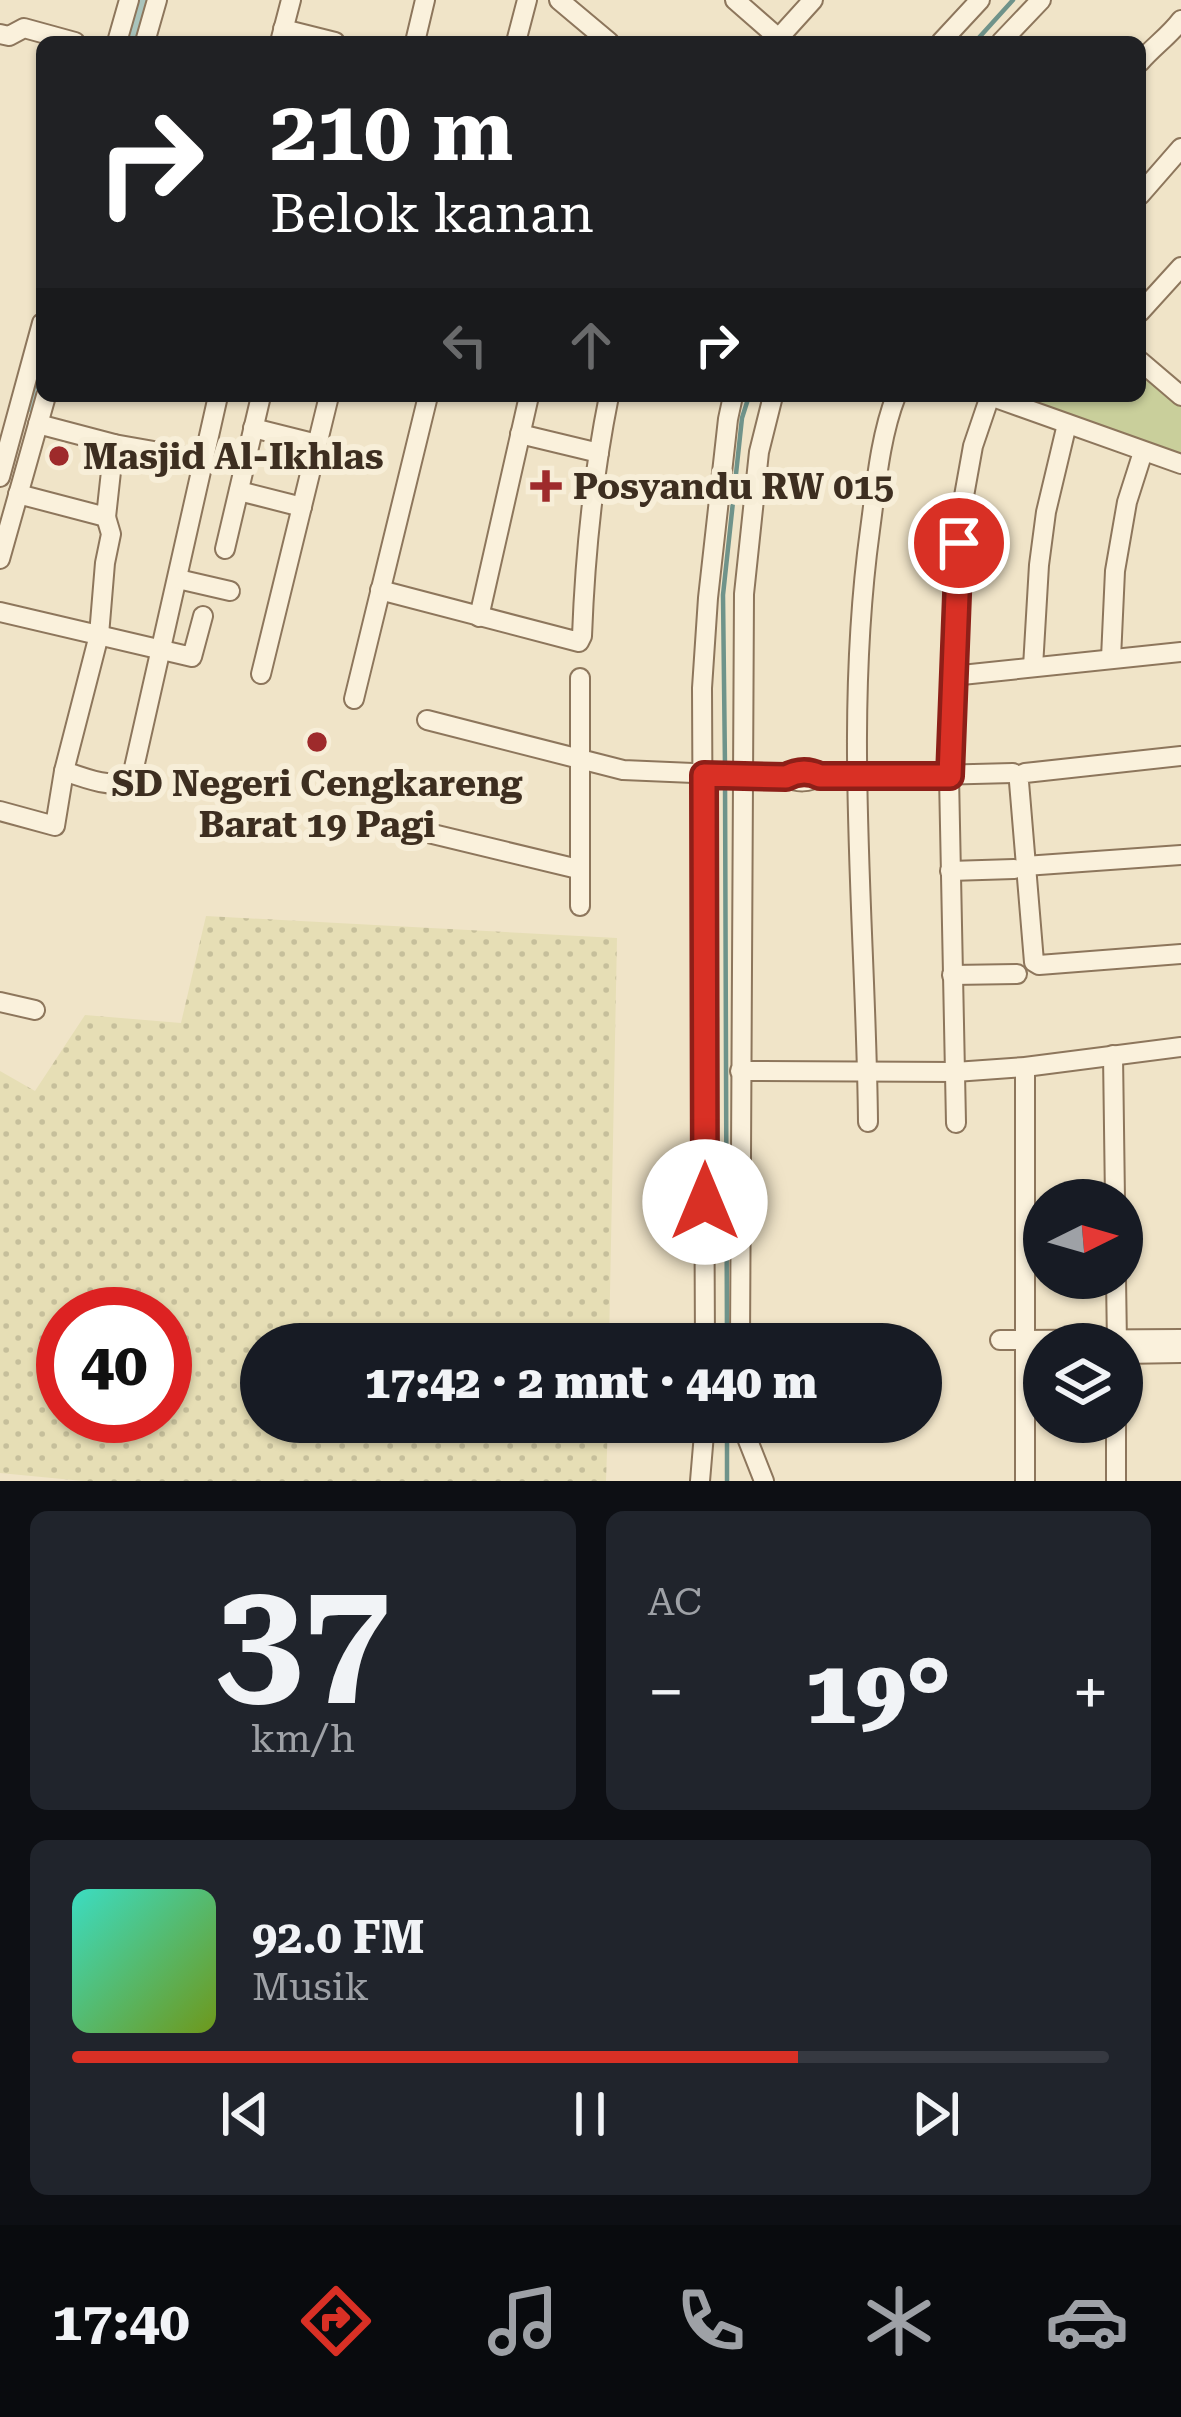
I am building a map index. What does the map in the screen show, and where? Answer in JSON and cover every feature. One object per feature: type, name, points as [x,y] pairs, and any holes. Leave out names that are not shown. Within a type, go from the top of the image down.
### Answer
[{"type":"street","points":[[119,36],[129,0]]},
{"type":"street","points":[[148,36],[157,0]]},
{"type":"street","points":[[281,36],[291,0]]},
{"type":"street","points":[[416,36],[425,0]]},
{"type":"street","points":[[518,36],[527,0]]},
{"type":"street","points":[[559,0],[602,36]]},
{"type":"street","points":[[735,0],[774,36]]},
{"type":"street","points":[[782,36],[813,0]]},
{"type":"street","points":[[947,36],[980,0]]},
{"type":"street","points":[[1007,36],[1042,0]]},
{"type":"street","points":[[0,34],[9,36],[24,28],[53,36]]},
{"type":"street","points":[[1146,56],[1178,29]]},
{"type":"street","points":[[1146,188],[1181,148]]},
{"type":"street","points":[[1146,305],[1181,267]]},
{"type":"street","points":[[1,468],[36,343]]},
{"type":"street","points":[[1146,365],[1179,390]]},
{"type":"street","points":[[0,559],[44,402]]},
{"type":"street","points":[[64,771],[89,780],[124,785],[131,781],[217,402]]},
{"type":"street","points":[[225,549],[260,402]]},
{"type":"street","points":[[261,674],[328,402]]},
{"type":"street","points":[[354,699],[427,402]]},
{"type":"street","points":[[479,617],[528,402]]},
{"type":"street","points":[[380,590],[579,641],[598,453],[608,402]]},
{"type":"street","points":[[732,402],[702,688],[724,775],[740,1071],[740,1323]]},
{"type":"street","points":[[706,1323],[724,775],[759,452],[772,402]]},
{"type":"street","points":[[868,1122],[856,777],[858,675],[865,568],[877,479],[895,402]]},
{"type":"street","points":[[956,1123],[950,871],[952,676],[964,496],[973,446],[988,402]]},
{"type":"street","points":[[1006,402],[1181,464]]},
{"type":"street","points":[[38,424],[205,460]]},
{"type":"street","points":[[1033,667],[1046,512],[1067,424]]},
{"type":"street","points":[[254,428],[317,444]]},
{"type":"street","points":[[520,434],[598,453]]},
{"type":"street","points":[[0,811],[55,826],[99,634],[111,534],[106,517],[114,444]]},
{"type":"street","points":[[1111,658],[1115,571],[1126,502],[1143,452]]},
{"type":"street","points":[[238,491],[302,507]]},
{"type":"street","points":[[18,494],[106,517]]},
{"type":"street","points":[[178,579],[230,591]]},
{"type":"street","points":[[0,612],[192,656],[202,616]]},
{"type":"street","points":[[952,676],[1181,652]]},
{"type":"street","points":[[580,678],[580,906]]},
{"type":"street","points":[[427,720],[638,772],[786,777],[795,772],[856,777],[1013,773]]},
{"type":"street","points":[[1181,756],[1022,774],[1019,782],[1019,867],[1034,962],[1181,954]]},
{"type":"street","points":[[416,830],[578,869]]},
{"type":"street","points":[[950,871],[1181,855]]},
{"type":"street","points":[[952,975],[1017,974]]},
{"type":"street","points":[[0,1002],[35,1010]]},
{"type":"street","points":[[740,1071],[955,1072],[1181,1047]]},
{"type":"street","points":[[1113,1055],[1115,1179]]},
{"type":"street","points":[[1025,1067],[1030,1323]]},
{"type":"street","points":[[1143,1343],[1181,1339]]},
{"type":"street","points":[[999,1346],[1023,1348]]},
{"type":"street","points":[[1143,1349],[1181,1353]]},
{"type":"street","points":[[700,1481],[703,1443]]},
{"type":"street","points":[[749,1443],[764,1481]]},
{"type":"street","points":[[1025,1481],[1027,1443]]},
{"type":"street","points":[[1116,1443],[1116,1481]]},
{"type":"shaded area","points":[[206,916],[617,938],[609,1323],[240,1323],[240,1443],[607,1443],[606,1481],[83,1481],[0,1473],[0,1071],[35,1091],[85,1015],[181,1023]]},
{"type":"green space","points":[[1146,373],[1181,402],[1181,454],[1026,402],[1146,402]]},
{"type":"waterway","points":[[137,36],[146,0]]},
{"type":"waterway","points":[[980,36],[1013,0]]},
{"type":"waterway","points":[[34,406],[36,399]]},
{"type":"waterway","points":[[725,766],[723,595],[747,402]]},
{"type":"waterway","points":[[725,778],[727,1323]]},
{"type":"waterway","points":[[727,1443],[727,1481]]},
{"type":"place","name":"Masjid Al-Ikhlas","points":[[59,456]]},
{"type":"place","name":"Posyandu RW 015","points":[[546,486]]},
{"type":"place","name":"SD Negeri Cengkareng Barat 19 Pagi","points":[[317,742]]},
{"type":"route","points":[[705,1202],[704,775],[950,776],[959,543]]}]
